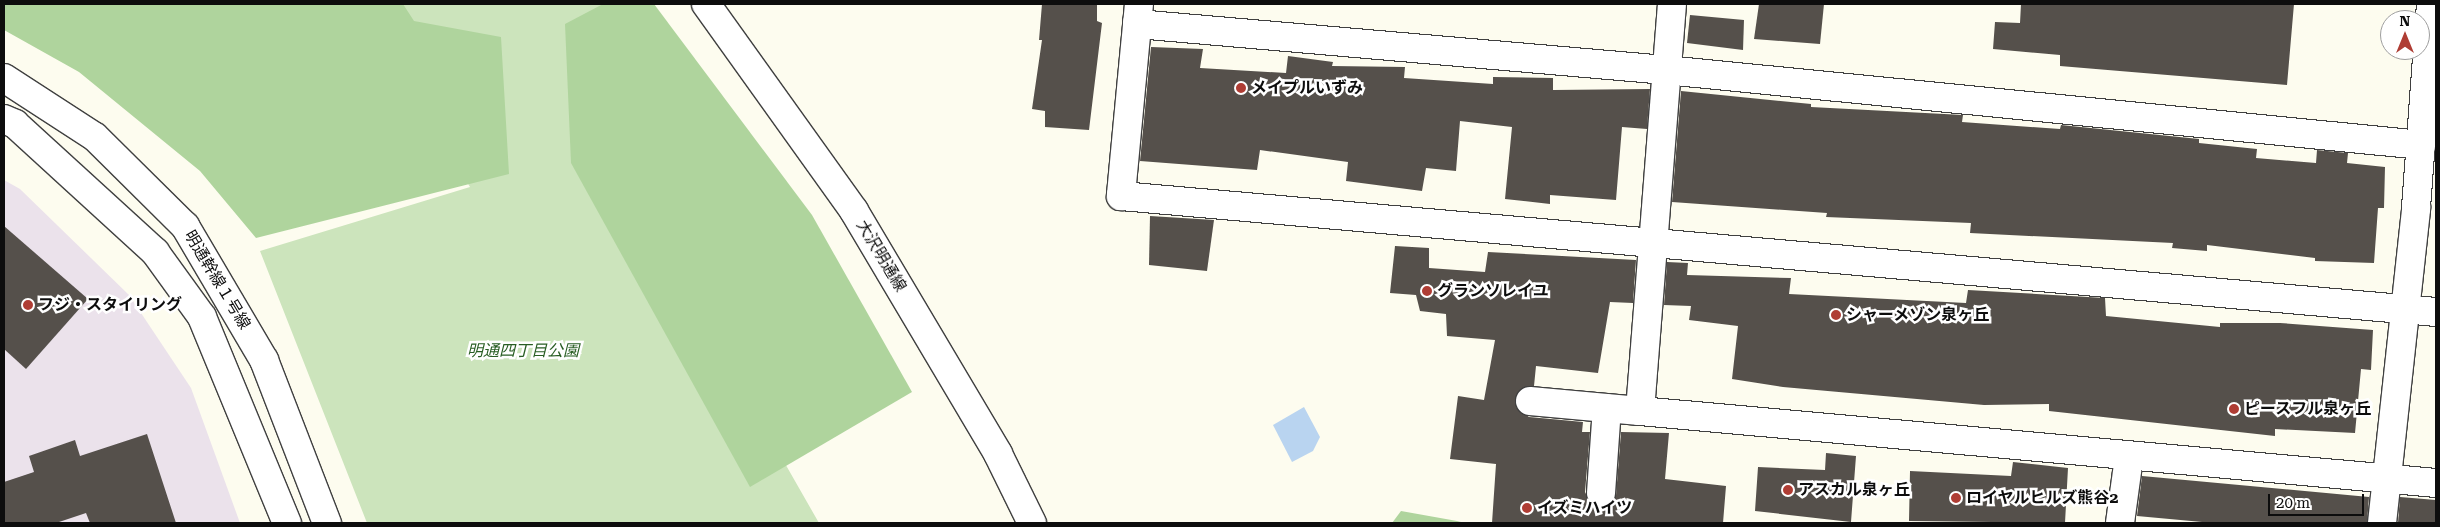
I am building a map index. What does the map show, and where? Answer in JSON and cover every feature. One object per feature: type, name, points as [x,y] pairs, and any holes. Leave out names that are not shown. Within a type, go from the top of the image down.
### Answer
[{"type":"street","name":"大沢明通線","points":[[706,4],[854,211],[998,454],[1032,523]]},
{"type":"street","points":[[1640,411],[1672,4]]},
{"type":"street","points":[[2382,523],[2402,310],[2421,145],[2431,4]]},
{"type":"street","points":[[2421,145],[1666,70],[1138,14],[1121,196],[1652,241],[2436,312]]},
{"type":"street","name":"明通幹線１号線","points":[[4,78],[95,137],[185,226],[264,360],[326,523]]},
{"type":"street","points":[[4,119],[15,124],[155,252],[202,317],[287,523]]},
{"type":"street","points":[[1530,401],[2128,457],[2436,483]]},
{"type":"street","points":[[1601,493],[1607,408]]},
{"type":"street","points":[[2120,523],[2128,457]]},
{"type":"shaded area","points":[[4,180],[20,189],[129,295],[191,388],[240,523],[4,523]]},
{"type":"green space","points":[[4,4],[403,4],[414,21],[501,37],[509,174],[256,238],[200,171],[79,72],[4,30]]},
{"type":"green space","name":"明通四丁目公園","points":[[358,4],[627,4],[636,203],[819,523],[367,523],[260,251],[470,187]]},
{"type":"green space","points":[[603,4],[654,4],[812,215],[912,392],[750,487],[571,163],[565,24]]},
{"type":"green space","points":[[1401,511],[1457,521],[1465,523],[1392,523]]},
{"type":"water","points":[[1304,407],[1320,437],[1313,451],[1292,462],[1273,425]]},
{"type":"building","points":[[1042,4],[1097,4],[1097,21],[1102,23],[1089,130],[1045,127],[1045,111],[1032,109],[1042,40],[1039,40]]},
{"type":"building","points":[[1759,4],[1824,4],[1820,44],[1754,39]]},
{"type":"building","points":[[2021,4],[2294,4],[2287,85],[2060,66],[2060,55],[1993,49],[1995,22],[2020,23]]},
{"type":"building","points":[[1690,15],[1744,20],[1743,50],[1687,43]]},
{"type":"building","points":[[1151,47],[1203,49],[1200,68],[1286,73],[1288,56],[1333,62],[1332,66],[1405,67],[1404,78],[1493,84],[1493,77],[1553,78],[1553,90],[1650,89],[1647,129],[1622,127],[1616,200],[1550,195],[1550,204],[1505,199],[1512,127],[1460,121],[1456,171],[1426,168],[1422,191],[1346,181],[1348,162],[1260,150],[1257,170],[1140,161]]},
{"type":"building","points":[[1681,91],[1811,104],[1811,107],[1963,115],[1962,122],[2060,129],[2061,125],[2199,139],[2199,143],[2257,149],[2256,158],[2316,163],[2317,150],[2348,153],[2347,163],[2385,167],[2384,208],[2378,208],[2374,263],[2315,261],[2315,258],[2207,245],[2207,251],[2172,248],[2173,243],[1970,233],[1971,223],[1826,217],[1827,213],[1672,202]]},
{"type":"building","points":[[1150,216],[1214,220],[1207,271],[1149,265]]},
{"type":"building","points":[[4,226],[88,299],[26,369],[4,349]]},
{"type":"building","points":[[1395,246],[1429,248],[1429,268],[1485,272],[1488,252],[1636,260],[1633,303],[1610,302],[1598,373],[1536,366],[1534,386],[1518,392],[1516,407],[1529,417],[1583,422],[1582,432],[1590,432],[1585,492],[1592,506],[1599,508],[1608,507],[1616,495],[1621,432],[1669,433],[1665,479],[1726,486],[1723,523],[1492,523],[1496,464],[1450,459],[1458,396],[1484,400],[1495,340],[1447,336],[1446,314],[1420,311],[1416,295],[1390,293]]},
{"type":"building","points":[[1667,262],[1688,263],[1687,275],[1791,278],[1789,294],[1966,303],[1968,290],[2105,298],[2106,316],[2220,327],[2220,323],[2280,323],[2373,330],[2371,370],[2361,369],[2355,433],[2275,429],[2275,436],[2049,411],[2049,404],[1984,405],[1783,387],[1732,379],[1738,326],[1689,320],[1691,306],[1664,305]]},
{"type":"building","points":[[147,434],[176,523],[90,523],[86,513],[56,523],[4,523],[4,482],[34,472],[29,456],[75,440],[80,456]]},
{"type":"building","points":[[1826,453],[1856,456],[1851,522],[1755,511],[1758,467],[1825,470]]},
{"type":"building","points":[[2013,462],[2068,468],[2065,523],[1909,521],[1910,471],[2011,476]]},
{"type":"building","points":[[2142,476],[2369,497],[2367,523],[2213,523],[2137,516]]},
{"type":"building","points":[[2400,497],[2436,500],[2436,523],[2398,523]]},
{"type":"place","name":"メイプルいずみ","points":[[1241,88]]},
{"type":"place","name":"グランソレイユ","points":[[1427,291]]},
{"type":"place","name":"フジ・スタイリング","points":[[28,305]]},
{"type":"place","name":"シャーメゾン泉ヶ丘","points":[[1836,315]]},
{"type":"place","name":"ピースフル泉ヶ丘","points":[[2234,409]]},
{"type":"place","name":"アスカル泉ヶ丘","points":[[1788,490]]},
{"type":"place","name":"ロイヤルヒルズ熊谷2","points":[[1956,498]]},
{"type":"place","name":"イズミハイツ","points":[[1527,508]]}]
